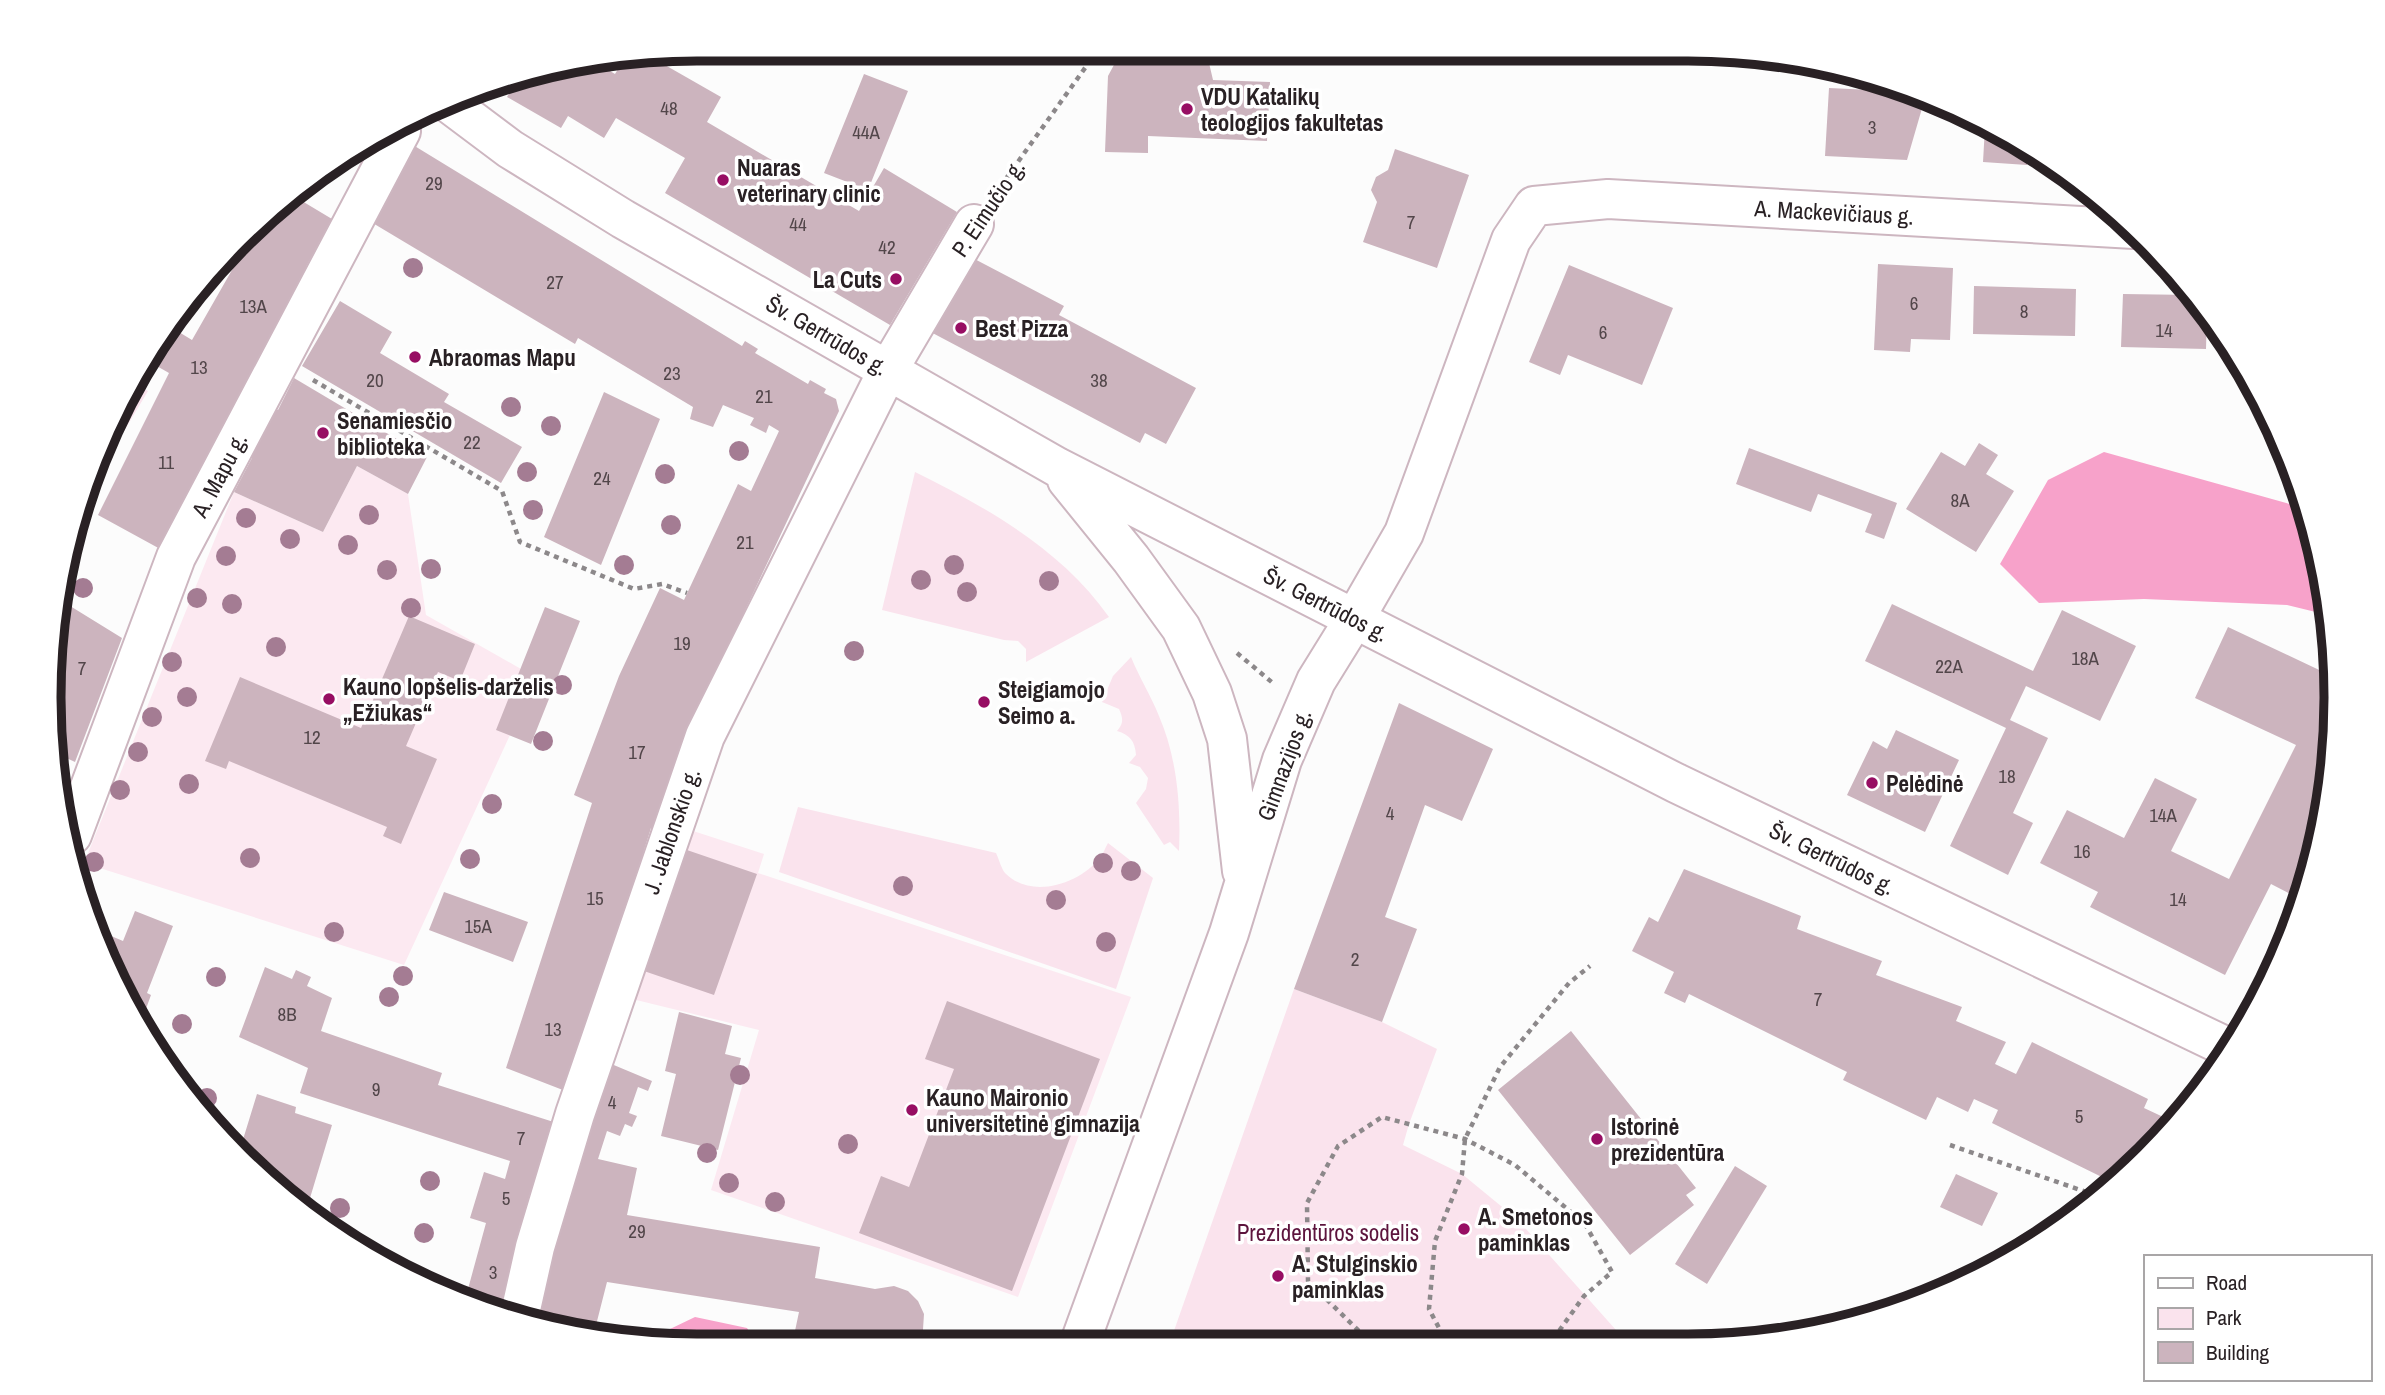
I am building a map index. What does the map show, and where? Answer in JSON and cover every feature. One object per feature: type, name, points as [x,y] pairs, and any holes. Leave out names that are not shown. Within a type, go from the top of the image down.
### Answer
[{"type":"main road","name":"Šv. Gertrūdos g.","points":[[457,109],[510,149],[623,219],[1057,467],[1676,783],[2221,1044]]},
{"type":"main road","name":"A. Mapu g.","points":[[75,828],[139,649],[176,557],[398,136]]},
{"type":"main road","name":"A. Mackevičiaus g.","points":[[1534,206],[1608,199],[2116,228]]},
{"type":"main road","name":"Gimnazijos g.","points":[[1083,1334],[1217,969],[1282,760],[1317,681],[1404,533],[1511,240],[1534,206]]},
{"type":"main road","name":"P. Eimučio g.","points":[[888,370],[974,224]]},
{"type":"main road","name":"J. Jablonskio g.","points":[[521,1308],[535,1247],[575,1114],[667,839],[705,736],[888,370]]},
{"type":"main road","points":[[1057,467],[1131,559],[1181,628],[1212,692],[1227,739],[1243,886]]},
{"type":"path","name":"P. Eimučio g.","points":[[974,224],[1090,61]]},
{"type":"path","points":[[279,359],[502,491],[520,542],[634,589],[662,584],[687,593]]},
{"type":"path","points":[[1192,651],[1219,639],[1304,708]]},
{"type":"path","points":[[1442,1334],[1429,1309],[1435,1241],[1462,1174],[1465,1139],[1500,1067],[1569,982],[1590,966]]},
{"type":"path","points":[[1362,1334],[1308,1281],[1307,1203],[1338,1146],[1382,1117],[1465,1139],[1515,1165],[1585,1224],[1612,1272],[1584,1296],[1557,1334]]},
{"type":"path","points":[[1950,1145],[2087,1192]]},
{"type":"shaded area","points":[[2104,452],[2294,505],[2312,573],[2318,613],[2287,605],[2144,599],[2039,603],[2000,564],[2048,480]]},
{"type":"shaded area","name":"Kauno lopšelis-darželis „Ežiukas“","points":[[357,466],[408,494],[426,615],[521,669],[510,735],[404,965],[84,863],[234,492],[323,532]]},
{"type":"shaded area","name":"Kauno Maironio universitetinė gimnazija","points":[[687,829],[764,854],[758,873],[1131,997],[1018,1297],[711,1190],[759,1030],[628,998]]},
{"type":"shaded area","points":[[695,1317],[747,1328],[751,1334],[698,1334],[663,1332]]},
{"type":"green space","points":[[142,388],[148,391],[109,456]]},
{"type":"green space","points":[[915,472],[969,500],[1022,533],[1069,571],[1109,617],[1026,662],[1026,649],[1018,641],[1004,640],[882,610]]},
{"type":"green space","points":[[1131,657],[1156,709],[1170,748],[1178,799],[1179,851],[1170,842],[1164,845],[1136,803],[1146,789],[1148,778],[1140,767],[1129,763],[1136,755],[1131,739],[1117,731],[1122,720],[1119,709],[1102,702],[1113,676]]},
{"type":"green space","points":[[798,807],[996,853],[1005,873],[1028,886],[1054,885],[1080,875],[1100,858],[1108,843],[1153,878],[1116,989],[779,872]]},
{"type":"green space","name":"Prezidentūros sodelis","points":[[1294,989],[1382,1022],[1437,1049],[1403,1145],[1462,1174],[1518,1220],[1620,1334],[1173,1334]]},
{"type":"building","name":"VDU Katalikų teologijos fakultetas","points":[[1116,61],[1209,61],[1213,80],[1270,82],[1267,141],[1148,136],[1148,153],[1105,152],[1108,76]]},
{"type":"building","points":[[661,63],[721,97],[707,122],[859,211],[884,168],[957,212],[890,325],[665,193],[685,158],[616,118],[604,138],[568,116],[561,128],[507,97],[512,89],[573,73],[605,68],[615,74],[620,66]]},
{"type":"building","points":[[864,74],[908,91],[868,190],[824,173]]},
{"type":"building","points":[[1829,88],[1876,90],[1922,107],[1907,160],[1825,156]]},
{"type":"building","points":[[1985,135],[2027,159],[2027,165],[1983,162]]},
{"type":"building","points":[[413,145],[742,346],[745,341],[758,349],[755,353],[808,384],[810,380],[826,389],[824,393],[836,399],[839,411],[698,710],[658,831],[651,828],[568,1092],[506,1068],[592,803],[574,795],[619,676],[660,588],[684,600],[738,484],[751,491],[779,431],[769,425],[766,433],[750,425],[754,418],[723,405],[713,427],[690,419],[693,407],[578,338],[575,344],[371,222]]},
{"type":"building","points":[[1395,149],[1469,175],[1437,268],[1363,242],[1377,202],[1371,190],[1376,177],[1388,170]]},
{"type":"building","points":[[301,200],[332,219],[306,267],[314,271],[162,550],[98,515],[169,373],[155,365],[177,331],[192,340],[240,257],[278,219]]},
{"type":"building","points":[[965,254],[1064,306],[1059,315],[1196,388],[1166,444],[1145,433],[1140,443],[925,329]]},
{"type":"building","points":[[1878,264],[1953,268],[1950,340],[1911,339],[1910,352],[1874,350]]},
{"type":"building","points":[[1569,265],[1673,308],[1642,385],[1568,355],[1560,375],[1529,362]]},
{"type":"building","points":[[1974,286],[2076,289],[2075,336],[1973,334]]},
{"type":"building","points":[[2123,294],[2180,295],[2207,330],[2206,349],[2121,347]]},
{"type":"building","points":[[340,301],[392,332],[380,353],[449,394],[444,402],[522,447],[501,483],[302,366]]},
{"type":"building","name":"Senamiesčio biblioteka","points":[[294,378],[427,457],[408,494],[357,466],[323,532],[234,492],[252,458],[248,456],[273,408],[278,410]]},
{"type":"building","points":[[604,392],[660,419],[601,565],[544,537]]},
{"type":"building","points":[[1979,443],[1998,455],[1986,474],[2014,491],[1976,552],[1906,509],[1941,452],[1965,466]]},
{"type":"building","points":[[1749,448],[1897,503],[1884,539],[1865,532],[1872,514],[1818,494],[1811,512],[1736,484]]},
{"type":"building","points":[[1892,604],[2033,671],[2062,610],[2136,646],[2100,721],[2026,686],[2010,720],[2048,738],[2013,813],[2033,823],[2008,875],[1950,846],[2006,728],[1865,661]]},
{"type":"building","points":[[68,605],[122,638],[75,762],[65,757],[61,698]]},
{"type":"building","points":[[545,607],[580,621],[531,744],[496,730]]},
{"type":"building","points":[[409,616],[475,644],[460,681],[438,672],[406,746],[437,759],[401,844],[383,836],[387,827],[229,761],[226,769],[205,761],[240,677],[361,728]]},
{"type":"building","points":[[2228,627],[2323,672],[2324,698],[2318,781],[2312,822],[2292,895],[2271,884],[2225,975],[2090,907],[2098,892],[2040,863],[2067,810],[2124,838],[2155,778],[2197,799],[2171,851],[2229,879],[2296,745],[2195,698]]},
{"type":"building","points":[[1399,703],[1493,749],[1462,821],[1425,805],[1385,917],[1417,929],[1382,1022],[1294,989]]},
{"type":"building","points":[[1896,730],[1959,760],[1925,832],[1847,795],[1873,741],[1887,749]]},
{"type":"building","points":[[684,849],[757,874],[714,995],[641,970]]},
{"type":"building","points":[[1684,869],[1801,916],[1797,929],[1882,961],[1876,975],[1962,1007],[1956,1021],[2006,1042],[1995,1064],[2016,1074],[2032,1042],[2148,1099],[2144,1108],[2165,1118],[2104,1178],[1992,1123],[1998,1110],[1974,1099],[1968,1112],[1937,1097],[1926,1120],[1843,1080],[1847,1072],[1689,994],[1685,1003],[1664,993],[1674,972],[1632,951],[1649,917],[1658,922]]},
{"type":"building","points":[[444,892],[528,922],[513,962],[429,930]]},
{"type":"building","points":[[135,911],[173,926],[147,993],[151,995],[144,1013],[107,934],[123,941]]},
{"type":"building","points":[[265,967],[292,979],[296,970],[311,977],[307,986],[332,998],[321,1031],[442,1073],[438,1085],[560,1124],[507,1304],[468,1290],[486,1223],[470,1218],[484,1172],[505,1179],[510,1161],[300,1093],[308,1068],[239,1037]]},
{"type":"building","points":[[947,1001],[1100,1059],[1012,1291],[859,1233],[881,1176],[909,1187],[954,1069],[925,1059]]},
{"type":"building","points":[[679,1012],[732,1026],[725,1054],[741,1058],[718,1150],[661,1136],[676,1074],[665,1071]]},
{"type":"building","name":"Istorinė prezidentūra","points":[[1571,1031],[1696,1188],[1686,1195],[1694,1205],[1630,1255],[1498,1090]]},
{"type":"building","points":[[609,1063],[652,1081],[648,1091],[638,1087],[629,1113],[637,1116],[632,1127],[625,1124],[620,1136],[607,1131],[598,1159],[637,1168],[627,1215],[820,1247],[815,1278],[875,1289],[894,1286],[908,1291],[918,1301],[924,1314],[923,1334],[794,1334],[799,1312],[607,1282],[596,1325],[530,1311]]},
{"type":"building","points":[[257,1094],[296,1107],[295,1113],[332,1125],[309,1201],[242,1141]]},
{"type":"building","points":[[1735,1166],[1767,1186],[1707,1284],[1675,1264]]},
{"type":"building","points":[[1956,1174],[1998,1193],[1982,1226],[1940,1207]]},
{"type":"place","name":"VDU Katalikų teologijos fakultetas","points":[[1187,109]]},
{"type":"place","name":"Nuaras veterinary clinic","points":[[723,180]]},
{"type":"place","name":"La Cuts","points":[[896,279]]},
{"type":"place","name":"Best Pizza","points":[[961,328]]},
{"type":"place","name":"Abraomas Mapu","points":[[415,357]]},
{"type":"place","name":"Senamiesčio biblioteka","points":[[323,433]]},
{"type":"place","name":"Kauno lopšelis-darželis „Ežiukas“","points":[[329,699]]},
{"type":"place","name":"Steigiamojo Seimo a.","points":[[984,702]]},
{"type":"place","name":"Pelėdinė","points":[[1872,783]]},
{"type":"place","name":"Kauno Maironio universitetinė gimnazija","points":[[912,1110]]},
{"type":"place","name":"Istorinė prezidentūra","points":[[1597,1139]]},
{"type":"place","name":"A. Smetonos paminklas","points":[[1464,1229]]},
{"type":"place","name":"A. Stulginskio paminklas","points":[[1278,1276]]}]
